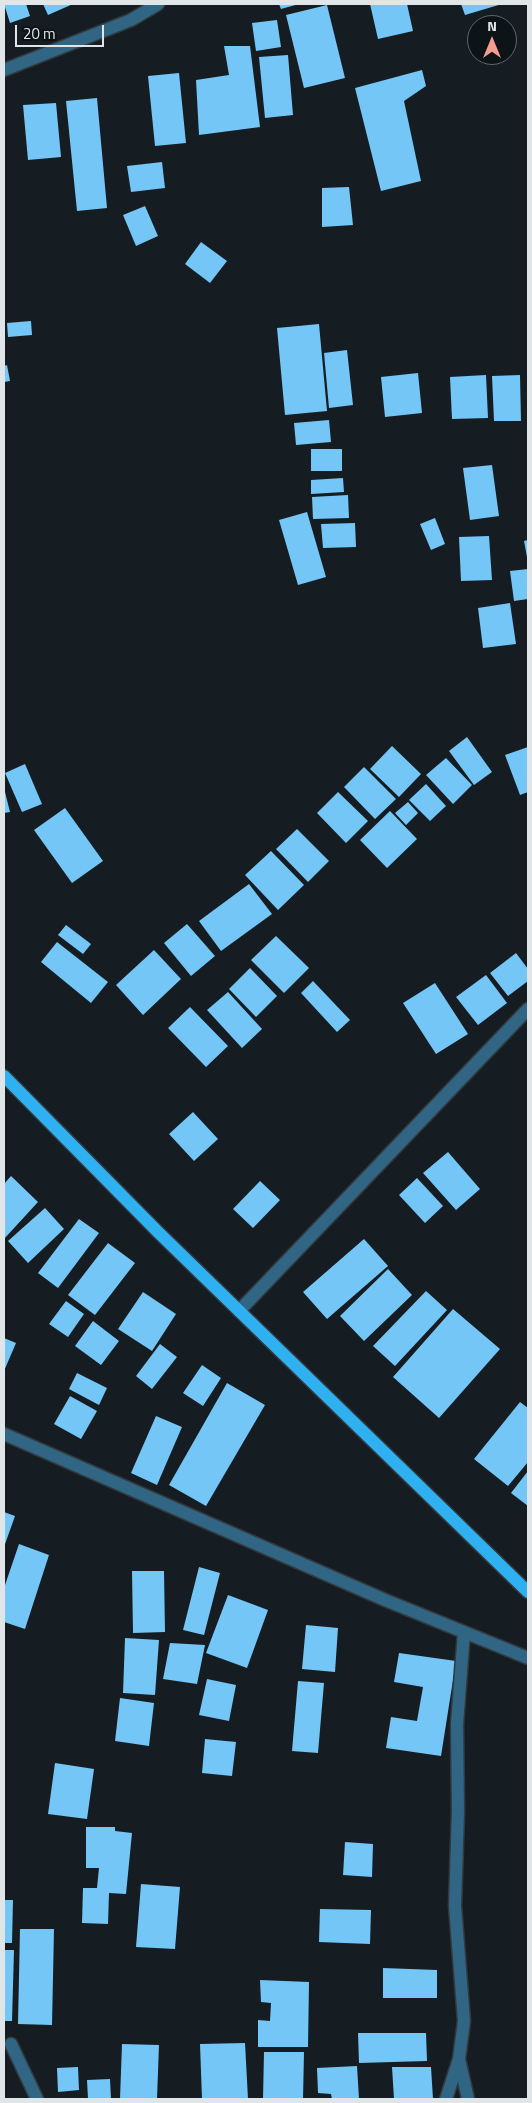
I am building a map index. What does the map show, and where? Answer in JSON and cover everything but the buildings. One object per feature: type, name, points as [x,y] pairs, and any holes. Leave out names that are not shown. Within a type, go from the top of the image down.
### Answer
[{"type":"main road","points":[[4,1076],[239,1311],[528,1592]]},
{"type":"street","points":[[4,70],[131,20],[158,4]]},
{"type":"street","points":[[239,1311],[528,1009]]},
{"type":"street","points":[[4,1434],[528,1658]]},
{"type":"street","points":[[446,2099],[459,2059],[464,2022],[455,1906],[458,1811],[457,1724],[464,1632]]},
{"type":"street","points":[[11,2044],[37,2099]]},
{"type":"street","points":[[459,2059],[468,2099]]}]
